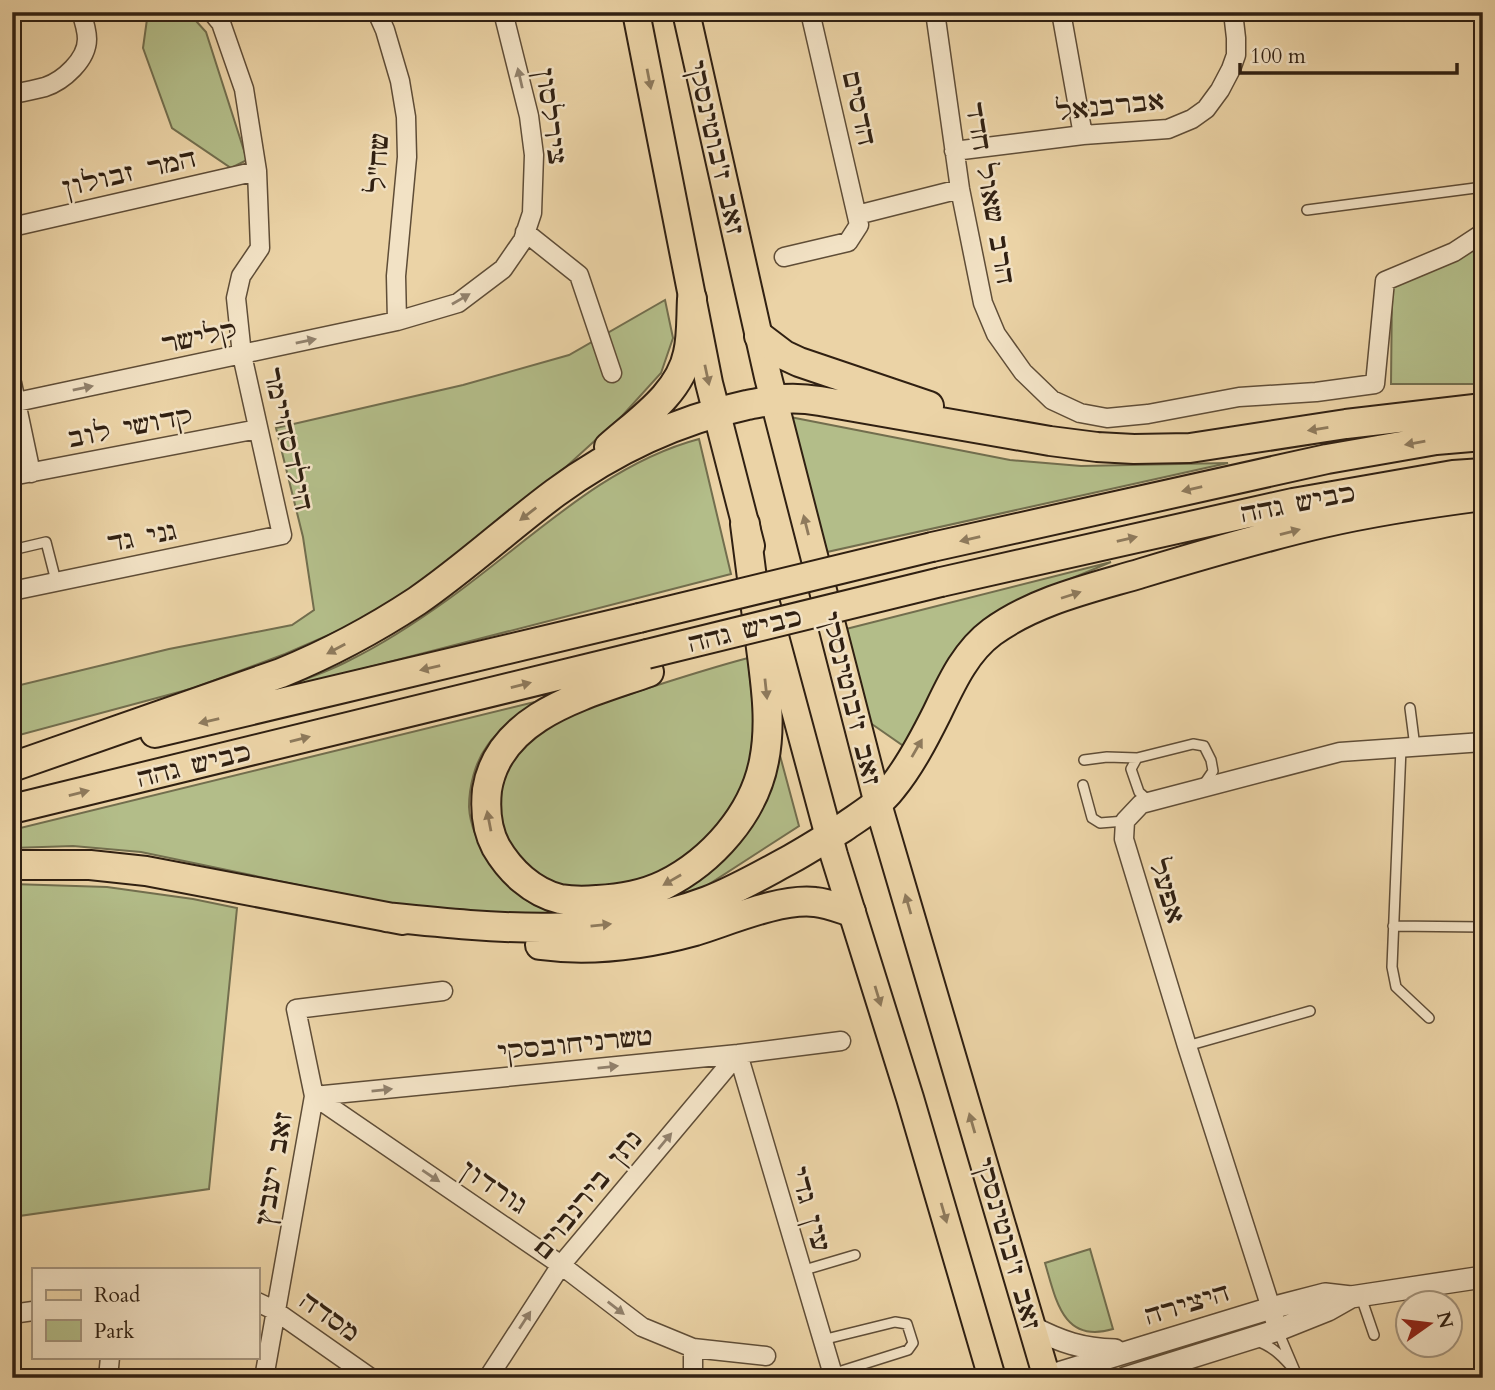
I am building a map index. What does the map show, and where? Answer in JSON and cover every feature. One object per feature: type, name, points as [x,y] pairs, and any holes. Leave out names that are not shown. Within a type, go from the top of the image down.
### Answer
[{"type":"highway","points":[[12,767],[281,673],[324,655],[419,600],[557,491],[663,398],[677,381],[689,352],[692,299]]},
{"type":"highway","points":[[759,336],[784,355],[799,362],[1015,435]]},
{"type":"highway","points":[[557,491],[609,458],[696,418],[774,400],[796,398],[1050,441],[1134,449],[1190,448],[1346,424],[1483,408]]},
{"type":"highway","name":"כביש גהה","points":[[12,767],[933,547],[1327,459],[1436,440],[1483,436]]},
{"type":"highway","name":"כביש גהה","points":[[12,809],[648,663],[822,610],[941,582],[1293,503],[1453,475],[1483,473]]},
{"type":"highway","points":[[386,917],[462,925],[594,926],[631,922],[706,902],[812,848],[878,804],[906,768],[955,677],[974,648],[990,633],[1013,618],[1042,604],[1108,583],[1324,523],[1483,496]]},
{"type":"highway","points":[[648,663],[538,717],[514,737],[495,763],[486,802],[494,842],[504,860],[519,877],[536,889],[560,899],[583,901],[633,896],[663,885],[706,857],[728,835],[744,811],[764,763],[768,734],[764,671],[745,524]]},
{"type":"highway","points":[[12,865],[90,865],[146,872],[483,936],[544,945],[623,946],[694,931],[780,905],[802,902],[830,905],[851,912]]},
{"type":"main road","name":"זאב ז'בוטינסקי","points":[[636,12],[716,412],[745,524],[829,837],[910,1098],[992,1378]]},
{"type":"main road","name":"זאב ז'בוטינסקי","points":[[686,12],[774,400],[878,804],[1045,1377]]},
{"type":"street","points":[[12,94],[46,87],[65,77],[79,61],[87,42],[81,12]]},
{"type":"street","name":"הילדסהיימר","points":[[212,12],[221,23],[244,89],[257,171],[260,248],[241,276],[236,298],[242,355],[282,535]]},
{"type":"street","name":"שח\"ל","points":[[377,12],[400,81],[406,117],[407,157],[396,275],[397,321]]},
{"type":"street","name":"צירלסון","points":[[397,321],[458,303],[503,269],[523,240],[532,213],[534,155],[529,116],[503,12]]},
{"type":"street","name":"הדסים","points":[[810,12],[857,215]]},
{"type":"street","name":"הרב שאול חדד","points":[[935,12],[960,189],[983,303],[996,334],[1023,372],[1052,400],[1080,413],[1107,418],[1147,414],[1239,397],[1316,392],[1375,384],[1385,281],[1454,252],[1483,233]]},
{"type":"street","points":[[1061,12],[1083,135]]},
{"type":"street","name":"אברבנאל","points":[[954,151],[1083,135],[1168,130],[1192,119],[1206,109],[1220,90],[1236,55],[1237,38],[1233,12]]},
{"type":"street","name":"המר זבולון","points":[[12,227],[257,171]]},
{"type":"street","points":[[784,257],[848,242],[859,225],[857,215],[960,189]]},
{"type":"street","points":[[525,232],[579,275],[612,373]]},
{"type":"street","name":"קלישר","points":[[14,402],[397,321]]},
{"type":"street","points":[[12,383],[31,473]]},
{"type":"street","name":"קדושי לוב","points":[[12,477],[258,429]]},
{"type":"street","name":"גני גד","points":[[12,591],[282,535]]},
{"type":"street","points":[[1125,821],[1141,804],[1340,752],[1483,742]]},
{"type":"street","name":"אפעל","points":[[1125,821],[1124,839],[1186,1046],[1278,1330]]},
{"type":"street","name":"זאב יעבץ","points":[[264,1378],[314,1097],[296,1009],[443,991]]},
{"type":"street","name":"טשרניחובסקי","points":[[314,1097],[841,1041]]},
{"type":"street","name":"נתן בירנבוים","points":[[488,1378],[561,1265],[738,1054]]},
{"type":"street","name":"עין גדי","points":[[738,1054],[822,1340],[830,1377]]},
{"type":"street","name":"גורדון","points":[[314,1097],[561,1265],[642,1327],[693,1348],[766,1356]]},
{"type":"street","name":"היצירה","points":[[1045,1377],[1325,1294],[1355,1297],[1483,1277]]},
{"type":"street","name":"היצירה","points":[[1125,1378],[1278,1330],[1355,1297]]},
{"type":"street","name":"מסדה","points":[[259,1302],[370,1378]]},
{"type":"street","points":[[12,1314],[32,1311]]},
{"type":"street","points":[[1032,1327],[1082,1348],[1131,1351]]},
{"type":"street","points":[[693,1348],[693,1378]]},
{"type":"street","points":[[108,1378],[110,1358]]},
{"type":"lane","points":[[1307,210],[1483,187]]},
{"type":"lane","points":[[12,550],[46,542],[56,581]]},
{"type":"lane","points":[[1410,708],[1392,967],[1396,987],[1429,1018]]},
{"type":"lane","points":[[1084,760],[1107,757],[1137,758],[1193,744],[1204,746],[1213,771],[1201,788]]},
{"type":"lane","points":[[1137,758],[1131,769],[1139,792],[1150,802]]},
{"type":"lane","points":[[1083,785],[1092,818],[1100,823],[1125,821]]},
{"type":"lane","points":[[1393,926],[1483,927]]},
{"type":"lane","points":[[1186,1046],[1310,1011]]},
{"type":"lane","points":[[801,1271],[855,1255]]},
{"type":"lane","points":[[1355,1297],[1374,1335]]},
{"type":"lane","points":[[822,1340],[895,1322],[907,1324],[913,1343],[908,1350],[830,1377]]},
{"type":"lane","points":[[1278,1330],[1297,1375]]},
{"type":"lane","points":[[1242,1341],[1254,1340],[1268,1345],[1287,1361],[1297,1375]]},
{"type":"green space","points":[[148,12],[188,12],[206,32],[247,160],[231,168],[172,128],[143,48]]},
{"type":"green space","points":[[1483,244],[1483,384],[1391,384],[1392,288]]},
{"type":"green space","points":[[665,300],[673,338],[661,373],[622,416],[567,466],[436,572],[354,624],[285,654],[194,688],[12,737],[12,687],[169,649],[292,625],[314,610],[303,537],[276,428],[463,385],[569,355]]},
{"type":"green space","points":[[790,417],[1010,460],[1081,466],[1228,463],[827,552]]},
{"type":"green space","points":[[699,439],[731,574],[261,695],[328,670],[389,639],[450,598],[599,486],[664,451]]},
{"type":"green space","points":[[1111,562],[1015,602],[983,622],[905,747],[866,720],[846,629]]},
{"type":"green space","points":[[748,658],[753,724],[752,750],[744,780],[715,828],[688,855],[657,874],[611,886],[595,887],[563,886],[540,877],[522,862],[510,844],[502,823],[501,801],[505,778],[515,757],[531,739],[542,730],[581,711]]},
{"type":"green space","points":[[551,698],[508,725],[493,738],[479,759],[470,791],[469,807],[475,834],[482,848],[509,886],[531,903],[561,916],[413,909],[141,852],[73,846],[12,848],[12,830]]},
{"type":"green space","points":[[775,737],[799,826],[703,888],[671,899],[634,906],[686,882]]},
{"type":"green space","points":[[12,884],[107,887],[237,908],[209,1189],[12,1217]]},
{"type":"green space","points":[[1090,1249],[1113,1329],[1096,1332],[1083,1330],[1072,1324],[1058,1304],[1049,1277],[1045,1263]]}]
